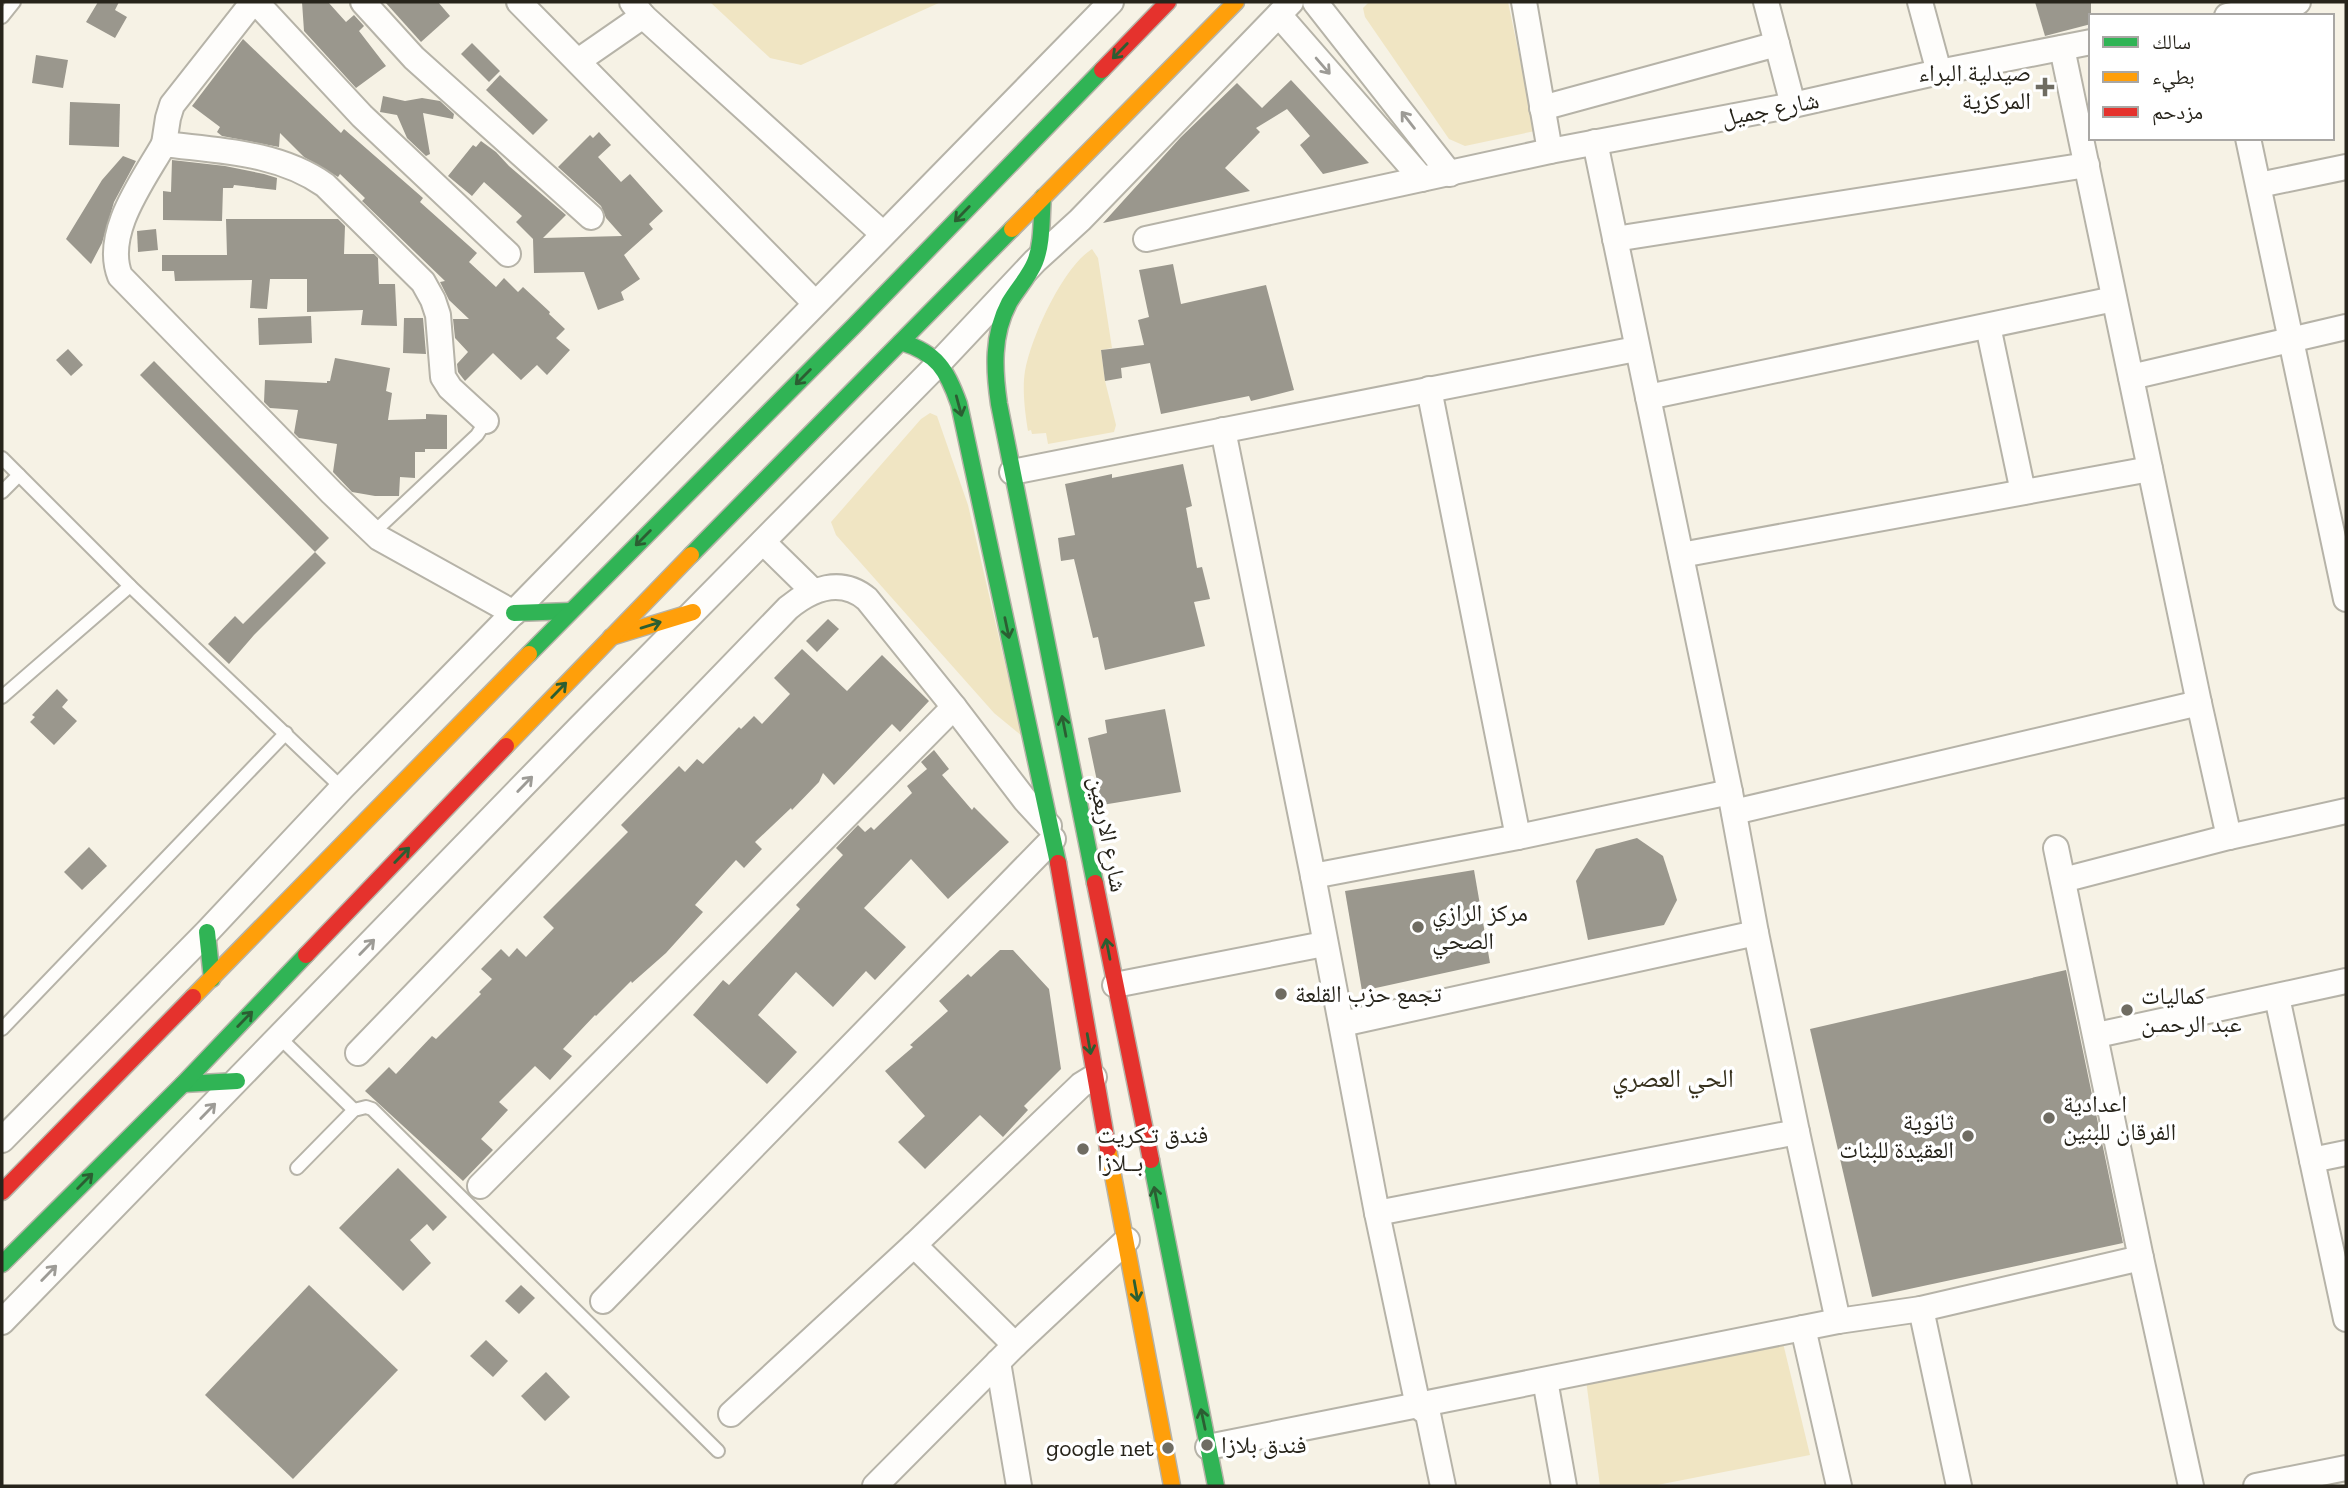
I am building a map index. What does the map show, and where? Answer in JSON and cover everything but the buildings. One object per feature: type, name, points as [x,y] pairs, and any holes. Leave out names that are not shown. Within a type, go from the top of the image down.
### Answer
[{"type":"main road","points":[[2,1192],[854,326],[1168,2]]},
{"type":"main road","points":[[2,1264],[183,1084],[609,638],[1236,2]]},
{"type":"main road","name":"شارع الاربعين","points":[[1043,197],[1035,261],[1000,322],[994,372],[1012,472],[1066,847],[1094,1077],[1172,1486]]},
{"type":"main road","name":"شارع الاربعين","points":[[901,342],[931,353],[954,388],[959,404],[1066,847],[1115,985],[1216,1486]]},
{"type":"main road","points":[[514,613],[571,611]]},
{"type":"main road","points":[[609,638],[693,612]]},
{"type":"main road","points":[[207,932],[212,979]]},
{"type":"main road","points":[[183,1084],[237,1081]]},
{"type":"street","points":[[508,254],[362,116],[254,2],[172,106],[167,118],[164,144],[118,230],[114,252],[120,276],[373,533],[514,613]]},
{"type":"street","points":[[363,2],[414,58],[591,217]]},
{"type":"street","points":[[519,2],[815,303]]},
{"type":"street","points":[[2,1140],[207,932],[342,788],[1111,2]]},
{"type":"street","points":[[1315,2],[1450,174]]},
{"type":"street","points":[[1524,2],[1550,151]]},
{"type":"street","points":[[1766,2],[1793,106]]},
{"type":"street","points":[[1920,2],[1939,72]]},
{"type":"street","points":[[2233,14],[2258,6],[2298,2]]},
{"type":"street","points":[[2,1322],[939,363],[1035,261],[1080,220],[1285,8],[1422,179]]},
{"type":"street","points":[[578,61],[637,9],[883,234]]},
{"type":"street","name":"شارع جميل","points":[[1146,239],[1550,151],[1793,106],[1939,72],[2089,42]]},
{"type":"street","points":[[1542,108],[1777,44]]},
{"type":"street","points":[[2062,48],[2229,837]]},
{"type":"street","points":[[2248,140],[2346,599]]},
{"type":"street","points":[[1595,142],[1838,1321]]},
{"type":"street","points":[[164,144],[268,157],[309,173],[325,185],[423,282],[438,315],[443,377],[450,388],[486,421]]},
{"type":"street","points":[[1615,239],[2087,165]]},
{"type":"street","points":[[2259,185],[2346,167]]},
{"type":"street","points":[[1648,397],[2114,299]]},
{"type":"street","points":[[1988,326],[2023,492]]},
{"type":"street","points":[[2131,377],[2346,327]]},
{"type":"street","points":[[1012,472],[1636,349]]},
{"type":"street","points":[[1429,389],[1518,837]]},
{"type":"street","points":[[1223,430],[1313,876],[1377,1213],[1418,1406],[1428,1414],[1443,1486]]},
{"type":"street","points":[[1681,555],[2150,469]]},
{"type":"street","points":[[763,542],[813,591]]},
{"type":"street","points":[[358,1053],[788,608],[813,591],[837,587],[858,592],[867,599],[1025,800],[1066,847],[603,1301]]},
{"type":"street","points":[[1313,876],[1518,837],[1732,802],[2199,703]]},
{"type":"street","points":[[480,1186],[954,707]]},
{"type":"street","points":[[2063,880],[2229,837],[2346,811]]},
{"type":"street","points":[[2056,848],[2191,1486]]},
{"type":"street","points":[[1342,1024],[1756,933]]},
{"type":"street","points":[[1115,985],[1324,944]]},
{"type":"street","points":[[2096,1035],[2346,981]]},
{"type":"street","points":[[2277,997],[2346,1319]]},
{"type":"street","points":[[731,1414],[1072,1094],[1094,1077]]},
{"type":"street","points":[[1377,1213],[1797,1132]]},
{"type":"street","points":[[2312,1160],[2346,1153]]},
{"type":"street","points":[[875,1486],[1007,1354],[1127,1240]]},
{"type":"street","points":[[914,1245],[1007,1354],[1019,1486]]},
{"type":"street","points":[[1208,1447],[1838,1321],[1921,1309],[2141,1258]]},
{"type":"street","points":[[1921,1309],[1959,1486]]},
{"type":"street","points":[[1803,1328],[1839,1486]]},
{"type":"street","points":[[1545,1380],[1564,1486]]},
{"type":"street","points":[[2256,1486],[2346,1468]]},
{"type":"lane","points":[[2,17],[14,2]]},
{"type":"lane","points":[[373,533],[477,435],[486,421]]},
{"type":"lane","points":[[2,458],[342,788]]},
{"type":"lane","points":[[2,492],[19,475]]},
{"type":"lane","points":[[2,697],[131,586]]},
{"type":"lane","points":[[2,1029],[286,733]]},
{"type":"lane","points":[[279,1037],[354,1110]]},
{"type":"lane","points":[[297,1167],[354,1110],[366,1107],[372,1109],[718,1451]]},
{"type":"shaded area","points":[[710,2],[941,2],[801,65],[770,58]]},
{"type":"shaded area","points":[[1369,2],[1508,2],[1535,131],[1465,146],[1449,139],[1365,17],[1363,8]]},
{"type":"shaded area","points":[[1092,249],[1098,258],[1112,348],[1101,350],[1105,381],[1116,425],[1114,432],[1048,444],[1046,433],[1032,434],[1031,430],[1028,431],[1024,393],[1028,357],[1041,322],[1060,287],[1070,271]]},
{"type":"shaded area","points":[[930,413],[937,416],[968,505],[1022,736],[994,713],[836,535],[831,522],[921,419]]},
{"type":"shaded area","points":[[1783,1343],[1810,1455],[1652,1486],[1600,1486],[1586,1380]]},
{"type":"traffic: fast","points":[[529,654],[854,326],[1102,70]]},
{"type":"traffic: fast","points":[[1043,197],[1038,254],[1030,273],[1003,315],[997,340],[996,378],[1095,883]]},
{"type":"traffic: fast","points":[[691,555],[1012,229]]},
{"type":"traffic: fast","points":[[901,342],[924,352],[939,364],[959,404],[1058,863]]},
{"type":"traffic: fast","points":[[514,613],[571,611]]},
{"type":"traffic: fast","points":[[207,932],[212,979]]},
{"type":"traffic: fast","points":[[2,1264],[183,1084],[306,955]]},
{"type":"traffic: fast","points":[[183,1084],[237,1081]]},
{"type":"traffic: fast","points":[[1151,1160],[1216,1486]]},
{"type":"traffic: slow","points":[[1012,229],[1236,2]]},
{"type":"traffic: slow","points":[[506,746],[691,555]]},
{"type":"traffic: slow","points":[[611,637],[693,612]]},
{"type":"traffic: slow","points":[[193,997],[529,654]]},
{"type":"traffic: slow","points":[[1108,1149],[1172,1486]]},
{"type":"traffic: jam","points":[[1102,70],[1168,2]]},
{"type":"traffic: jam","points":[[306,955],[506,746]]},
{"type":"traffic: jam","points":[[1058,863],[1108,1149]]},
{"type":"traffic: jam","points":[[1095,883],[1151,1160]]},
{"type":"traffic: jam","points":[[2,1192],[193,997]]},
{"type":"place","name":"صيدلية البراء المركزية","points":[[2045,87]]},
{"type":"place","name":"مركز الرازي الصحي","points":[[1418,927]]},
{"type":"place","name":"تجمع حزب القلعة","points":[[1281,994]]},
{"type":"place","name":"كماليات عبد الرحمـن","points":[[2127,1010]]},
{"type":"place","name":"اعدادية الفرقان للبنين","points":[[2049,1118]]},
{"type":"place","name":"ثانوية العقيدة للبنات","points":[[1968,1136]]},
{"type":"place","name":"فندق تـكريت بــلازا","points":[[1083,1149]]},
{"type":"place","name":"فندق بلازا","points":[[1207,1445]]},
{"type":"place","name":"google net","points":[[1168,1448]]},
{"type":"district","name":"الحي العصري","points":[[1673,1078]]}]
